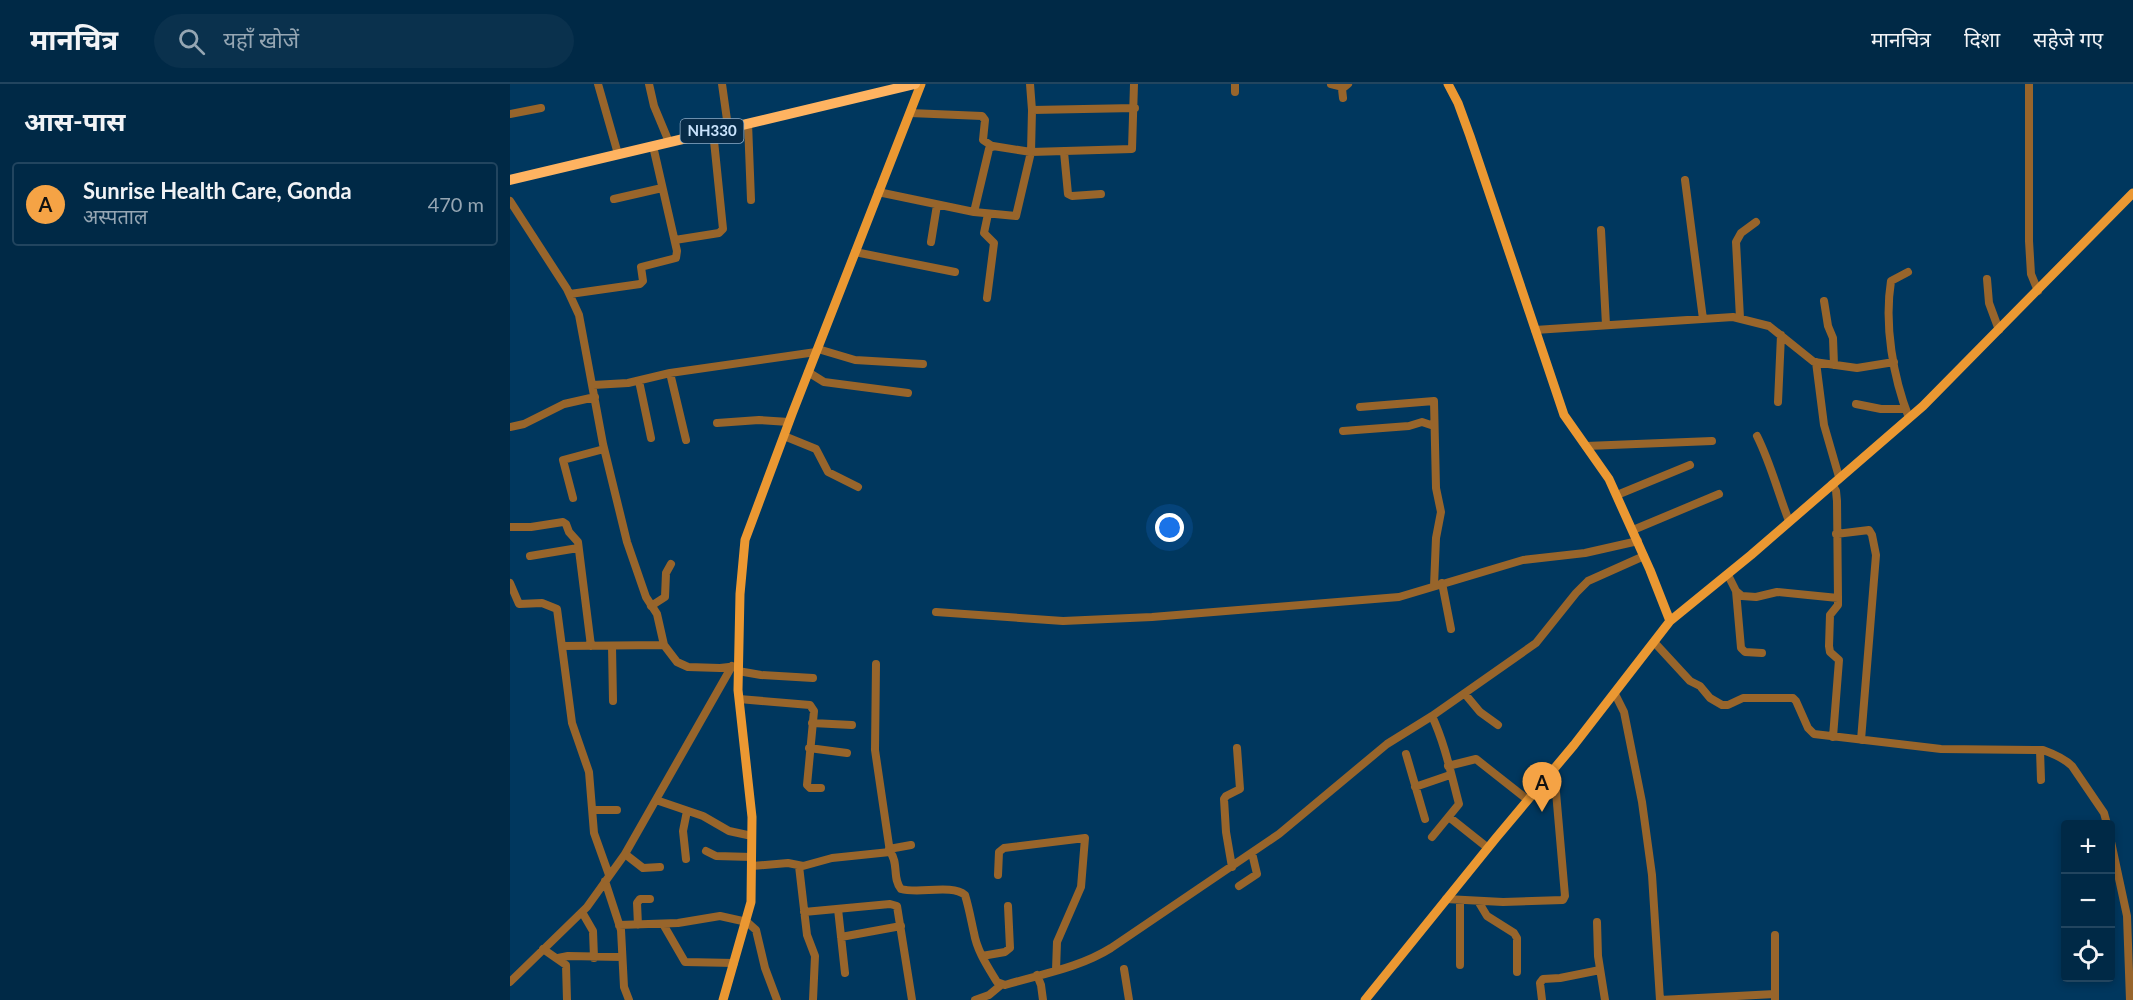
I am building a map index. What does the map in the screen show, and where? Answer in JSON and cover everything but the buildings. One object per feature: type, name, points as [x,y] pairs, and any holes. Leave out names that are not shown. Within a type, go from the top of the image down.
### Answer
[{"type":"highway","name":"NH330","points":[[510,180],[748,123],[885,87],[915,84]]},
{"type":"main road","points":[[723,1000],[752,903],[752,818],[736,668],[745,540],[921,84]]},
{"type":"main road","points":[[1448,84],[1466,125],[1564,415],[1609,479],[1638,541],[1670,621]]},
{"type":"main road","points":[[1366,1000],[1615,694],[1670,621],[1728,575],[1832,484],[2000,330],[2133,193]]},
{"type":"street","points":[[598,84],[618,154]]},
{"type":"street","points":[[649,84],[654,106],[669,142]]},
{"type":"street","points":[[722,84],[728,127]]},
{"type":"street","points":[[878,192],[974,212],[1010,217],[1018,214],[1031,152],[1030,84]]},
{"type":"street","points":[[910,113],[982,116],[985,120],[983,140],[992,146],[1031,152],[1132,149],[1134,84]]},
{"type":"street","points":[[1331,84],[1346,86],[1343,98]]},
{"type":"street","points":[[2029,84],[2029,241],[2031,274],[2038,291]]},
{"type":"street","points":[[510,114],[541,108]]},
{"type":"street","points":[[1032,110],[1135,108]]},
{"type":"street","points":[[748,123],[751,200]]},
{"type":"street","points":[[675,240],[719,233],[723,230],[713,131]]},
{"type":"street","points":[[570,294],[643,283],[641,267],[676,258],[675,240],[654,146]]},
{"type":"street","points":[[974,212],[988,151],[992,146]]},
{"type":"street","points":[[1064,152],[1068,194],[1072,196],[1101,194]]},
{"type":"street","points":[[1685,180],[1703,319]]},
{"type":"street","points":[[614,199],[662,188]]},
{"type":"street","points":[[510,201],[570,294],[579,315],[604,449],[627,542],[638,579],[657,614],[664,645],[677,662],[688,667],[736,668],[761,675],[813,678]]},
{"type":"street","points":[[931,242],[937,205]]},
{"type":"street","points":[[987,298],[994,245],[984,233],[988,214]]},
{"type":"street","points":[[1740,318],[1736,242],[1741,233],[1756,222]]},
{"type":"street","points":[[1601,230],[1606,325]]},
{"type":"street","points":[[855,252],[955,272]]},
{"type":"street","points":[[1856,405],[1907,413],[1894,362],[1890,331],[1891,281],[1908,273]]},
{"type":"street","points":[[1988,279],[1989,303],[2000,330]]},
{"type":"street","points":[[1824,301],[1828,326],[1833,338],[1834,365]]},
{"type":"street","points":[[1535,330],[1740,318],[1769,326],[1808,359],[1816,362],[1857,368],[1894,362]]},
{"type":"street","points":[[1778,402],[1781,335]]},
{"type":"street","points":[[593,385],[639,381],[817,350],[855,360],[923,364]]},
{"type":"street","points":[[1816,362],[1824,425],[1839,477]]},
{"type":"street","points":[[808,372],[824,382],[908,393]]},
{"type":"street","points":[[670,374],[686,440]]},
{"type":"street","points":[[639,381],[651,438]]},
{"type":"street","points":[[510,427],[524,424],[564,404],[595,397]]},
{"type":"street","points":[[1360,407],[1432,400],[1434,402],[1436,488],[1441,516],[1436,538],[1438,585],[1451,629]]},
{"type":"street","points":[[717,423],[759,420],[789,422]]},
{"type":"street","points":[[1343,432],[1409,426],[1422,422],[1434,426]]},
{"type":"street","points":[[784,436],[816,449],[828,472],[858,487]]},
{"type":"street","points":[[1757,436],[1769,461],[1789,521]]},
{"type":"street","points":[[1586,446],[1712,441]]},
{"type":"street","points":[[573,498],[563,460],[604,449]]},
{"type":"street","points":[[1617,495],[1690,465]]},
{"type":"street","points":[[1832,484],[1836,494],[1838,605],[1830,615],[1829,646],[1830,652],[1839,660],[1833,737]]},
{"type":"street","points":[[1633,530],[1719,494]]},
{"type":"street","points":[[510,527],[531,527],[565,522],[578,548],[591,646]]},
{"type":"street","points":[[1836,534],[1869,531],[1876,555],[1861,740]]},
{"type":"street","points":[[936,612],[1049,622],[1152,617],[1398,597],[1523,560],[1585,553],[1638,541]]},
{"type":"street","points":[[530,556],[578,548]]},
{"type":"street","points":[[975,1000],[988,995],[1001,985],[1098,956],[1279,834],[1387,744],[1465,694],[1540,640],[1588,581],[1644,556]]},
{"type":"street","points":[[651,606],[665,597],[666,573],[670,564]]},
{"type":"street","points":[[1728,575],[1736,591],[1741,648],[1746,652],[1762,653]]},
{"type":"street","points":[[510,583],[519,604],[542,603],[556,607],[572,723],[589,772],[594,833],[622,936],[624,987],[629,1000]]},
{"type":"street","points":[[1736,591],[1747,597],[1777,592],[1838,598]]},
{"type":"street","points":[[1654,642],[1690,681],[1700,686],[1710,698],[1722,705],[1728,705],[1743,698],[1792,698],[1796,701],[1811,733],[1941,748],[2040,750],[2058,756],[2067,760],[2072,766],[2104,813],[2106,820]]},
{"type":"street","points":[[562,646],[664,645]]},
{"type":"street","points":[[612,646],[613,701]]},
{"type":"street","points":[[876,664],[875,750],[889,850],[894,858],[896,882],[902,890],[918,892],[954,890],[964,895],[982,956],[1001,985]]},
{"type":"street","points":[[510,982],[582,912],[625,854],[736,668]]},
{"type":"street","points":[[1465,694],[1480,712],[1498,725]]},
{"type":"street","points":[[1615,694],[1624,712],[1642,802],[1652,875],[1660,1000],[1775,997],[1774,935]]},
{"type":"street","points":[[739,699],[810,705],[814,711],[807,786],[821,788]]},
{"type":"street","points":[[1432,716],[1442,738],[1459,804],[1432,837]]},
{"type":"street","points":[[812,723],[852,725]]},
{"type":"street","points":[[809,748],[847,753]]},
{"type":"street","points":[[1232,867],[1226,832],[1224,799],[1240,789],[1237,748]]},
{"type":"street","points":[[2040,750],[2041,780]]},
{"type":"street","points":[[1406,753],[1425,819]]},
{"type":"street","points":[[1448,766],[1476,759],[1528,800]]},
{"type":"street","points":[[1446,900],[1562,901],[1564,898],[1554,769]]},
{"type":"street","points":[[1415,787],[1450,775]]},
{"type":"street","points":[[656,800],[703,816],[729,831],[752,836]]},
{"type":"street","points":[[593,810],[617,810]]},
{"type":"street","points":[[686,859],[683,831],[687,811]]},
{"type":"street","points":[[1449,817],[1488,848]]},
{"type":"street","points":[[998,875],[999,852],[1002,849],[1085,838],[1081,887],[1057,942],[1056,970]]},
{"type":"street","points":[[706,851],[716,856],[752,861],[788,862],[799,866],[911,845]]},
{"type":"street","points":[[1239,886],[1257,874],[1252,853]]},
{"type":"street","points":[[625,854],[643,868],[660,867]]},
{"type":"street","points":[[2115,857],[2130,916],[2130,1000]]},
{"type":"street","points":[[799,866],[807,935],[816,964],[813,1000]]},
{"type":"street","points":[[638,925],[637,903],[640,899],[650,898]]},
{"type":"street","points":[[1460,900],[1460,964]]},
{"type":"street","points":[[1479,901],[1487,916],[1514,933],[1517,938],[1517,972]]},
{"type":"street","points":[[804,912],[894,904],[898,909],[912,1000]]},
{"type":"street","points":[[982,956],[1005,952],[1010,948],[1008,906]]},
{"type":"street","points":[[838,909],[845,973]]},
{"type":"street","points":[[582,912],[593,931],[594,958]]},
{"type":"street","points":[[619,926],[678,923],[720,916],[747,922],[756,930],[765,968],[777,1000]]},
{"type":"street","points":[[1597,922],[1598,956],[1605,1000]]},
{"type":"street","points":[[663,924],[685,962],[734,963]]},
{"type":"street","points":[[841,937],[901,927]]},
{"type":"street","points":[[543,949],[563,957],[622,957]]},
{"type":"street","points":[[563,957],[568,970],[567,1000]]},
{"type":"street","points":[[1124,969],[1129,1000]]},
{"type":"street","points":[[1542,1000],[1540,983],[1543,978],[1560,978],[1600,970]]},
{"type":"street","points":[[1037,975],[1042,1000]]},
{"type":"place","name":"Sunrise Health Care, Gonda","points":[[1542,812]]}]
